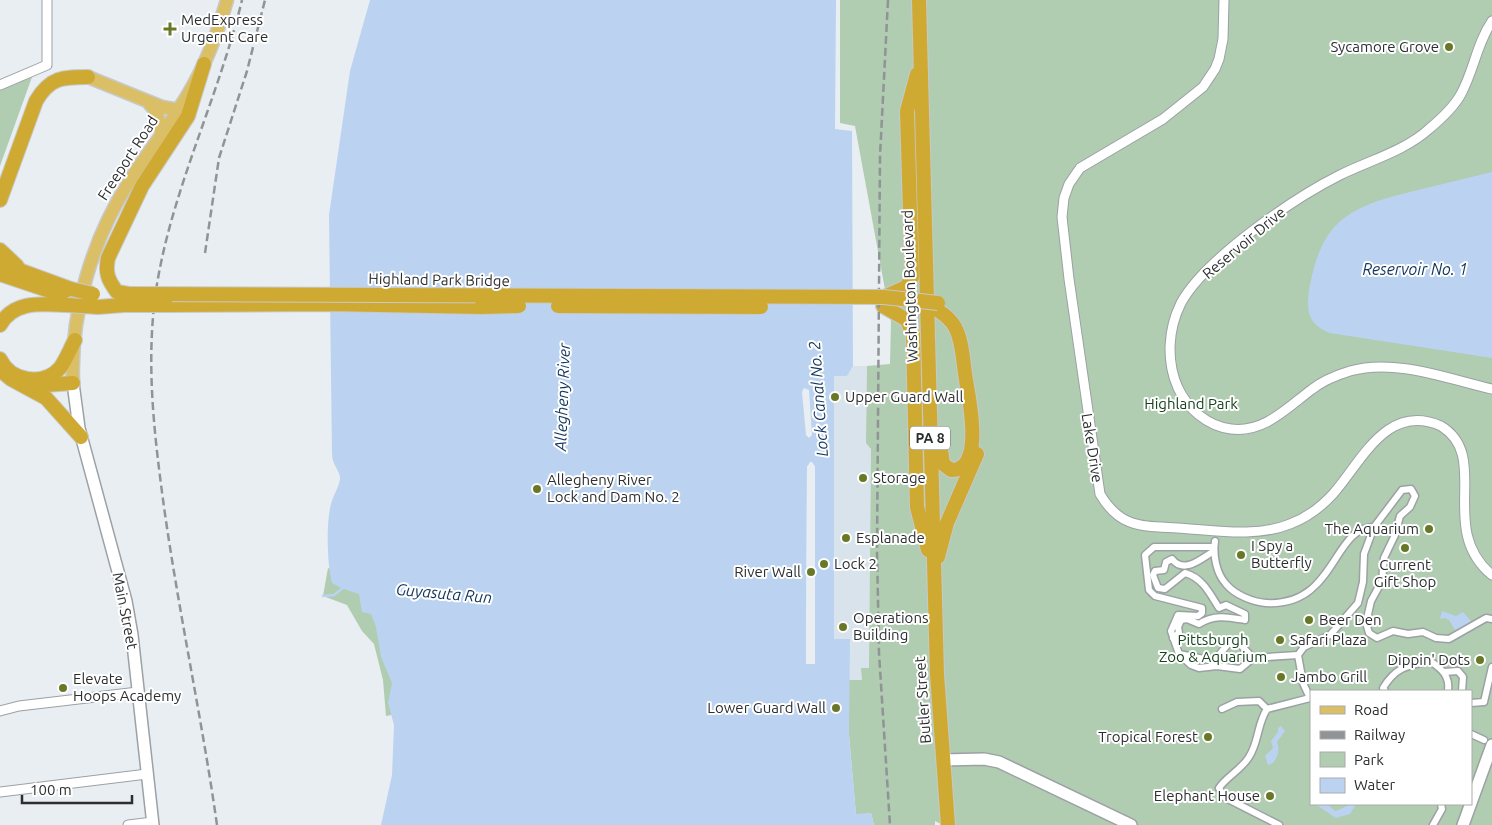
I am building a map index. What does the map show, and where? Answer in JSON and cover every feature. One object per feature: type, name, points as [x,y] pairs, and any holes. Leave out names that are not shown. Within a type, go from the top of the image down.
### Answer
[{"type":"highway","name":"Washington Boulevard","points":[[919,0],[920,56],[934,306],[934,572]]},
{"type":"highway","points":[[920,56],[908,111],[912,277],[906,287],[883,302],[908,320],[913,335],[917,506],[934,572]]},
{"type":"highway","points":[[127,300],[117,292],[108,279],[106,269],[108,258],[142,186],[188,116],[204,64]]},
{"type":"highway","points":[[0,183],[37,86],[44,78],[62,69],[78,71],[88,77]]},
{"type":"highway","points":[[0,200],[36,101],[43,90],[60,79],[88,77]]},
{"type":"highway","points":[[0,250],[5,257],[29,273]]},
{"type":"highway","name":"Highland Park Bridge","points":[[0,263],[29,273],[69,297]]},
{"type":"highway","name":"Highland Park Bridge","points":[[0,274],[69,297],[98,302],[127,300],[883,302],[934,306]]},
{"type":"highway","points":[[0,325],[4,318],[22,306],[69,297]]},
{"type":"highway","points":[[934,306],[949,318],[958,335],[972,425],[972,447],[968,458],[961,467],[954,470],[946,467],[940,453],[934,306]]},
{"type":"highway","points":[[934,306],[952,312],[965,333],[980,433],[975,461],[947,523],[934,572]]},
{"type":"highway","points":[[0,358],[3,365],[12,373],[22,378],[41,379],[51,375],[59,368],[75,340]]},
{"type":"highway","points":[[0,370],[55,406],[82,442]]},
{"type":"highway","points":[[51,375],[73,378]]},
{"type":"highway","points":[[23,386],[37,387],[73,378]]},
{"type":"highway","name":"Butler Street","points":[[934,572],[936,674],[948,825]]},
{"type":"main road","name":"Freeport Road","points":[[95,489],[82,442],[73,378],[75,340],[90,265],[104,228],[129,181],[179,110],[204,64],[227,0]]},
{"type":"main road","points":[[88,77],[135,95],[166,102],[179,110]]},
{"type":"main road","points":[[135,95],[147,102],[179,110]]},
{"type":"main road","points":[[147,102],[157,113],[162,134]]},
{"type":"main road","name":"Main Street","points":[[95,489],[126,601],[153,824]]},
{"type":"main road","points":[[1472,800],[1483,770],[1488,742]]},
{"type":"main road","points":[[943,760],[999,762],[1131,825]]},
{"type":"main road","points":[[1463,825],[1470,805]]},
{"type":"street","points":[[0,85],[48,64],[47,0]]},
{"type":"street","name":"Lake Drive","points":[[1224,0],[1222,46],[1215,69],[1210,78],[1175,110],[1080,168],[1069,184],[1064,198],[1062,217],[1069,279],[1100,494],[1110,511],[1125,521],[1135,524],[1245,532],[1274,529],[1298,520],[1327,500],[1373,443],[1390,428],[1409,421],[1425,421],[1450,430],[1466,447],[1470,456],[1474,478],[1468,521],[1470,544],[1477,559],[1492,576]]},
{"type":"street","name":"Reservoir Drive","points":[[1492,21],[1483,37],[1462,93],[1440,119],[1424,134],[1407,144],[1340,175],[1308,193],[1235,246],[1208,270],[1184,298],[1175,318],[1170,347],[1173,374],[1187,403],[1210,423],[1231,429],[1260,426],[1283,413],[1313,388],[1331,378],[1351,370],[1370,367],[1406,369],[1492,389]]},
{"type":"street","points":[[1279,825],[1224,797],[1219,788],[1222,782],[1235,774],[1249,757],[1255,747],[1260,719],[1267,709],[1310,698],[1303,683],[1298,655],[1304,647],[1330,635],[1358,603],[1363,582],[1364,554],[1374,527],[1402,490],[1411,489],[1415,496],[1410,507],[1400,516],[1395,535],[1384,558],[1382,580],[1371,601],[1366,623],[1368,633],[1377,638],[1392,632],[1408,634],[1423,632],[1436,638],[1449,639],[1486,618],[1492,619]]},
{"type":"street","points":[[1214,546],[1219,574],[1226,585],[1242,596],[1260,603],[1280,604],[1298,598],[1312,590],[1323,579],[1342,548],[1355,533],[1367,527],[1374,527]]},
{"type":"street","points":[[1172,559],[1173,546]]},
{"type":"street","points":[[1175,626],[1178,615],[1198,616],[1202,613],[1202,608],[1155,596],[1149,590],[1145,555],[1154,547],[1214,546]]},
{"type":"street","points":[[1172,559],[1186,566],[1196,563],[1214,546]]},
{"type":"street","points":[[1172,559],[1166,562],[1164,570],[1155,571],[1153,575],[1158,588],[1165,589],[1185,573],[1194,576],[1204,585],[1219,608],[1226,605],[1245,614],[1245,620],[1218,616],[1209,618],[1199,624],[1187,619],[1181,620],[1170,631],[1183,660],[1199,668],[1215,663],[1228,644],[1240,644],[1253,658]]},
{"type":"street","points":[[1179,654],[1240,669],[1253,658],[1298,655]]},
{"type":"street","points":[[1385,690],[1392,674],[1413,664],[1430,661],[1444,672],[1449,682],[1448,690]]},
{"type":"street","points":[[1472,704],[1484,702],[1490,697],[1487,685],[1492,667]]},
{"type":"street","points":[[1444,672],[1458,671],[1462,677],[1462,690]]},
{"type":"street","points":[[0,711],[20,706],[138,692]]},
{"type":"street","points":[[1222,709],[1237,702],[1259,701],[1267,709]]},
{"type":"street","points":[[1472,734],[1488,742]]},
{"type":"street","points":[[0,792],[147,774]]},
{"type":"street","points":[[1433,825],[1442,809],[1441,805]]},
{"type":"street","points":[[128,825],[153,824]]},
{"type":"shaded area","points":[[834,358],[847,376],[853,366],[867,366],[866,443],[871,449],[869,668],[862,680],[849,680],[849,639],[840,639],[833,767]]},
{"type":"green space","name":"Highland Park","points":[[840,0],[1492,0],[1492,825],[943,825],[935,821],[935,825],[874,825],[871,813],[856,815],[849,735],[849,680],[862,680],[861,668],[869,668],[871,449],[866,443],[867,366],[890,364],[891,322],[855,126],[840,123]]},
{"type":"green space","points":[[34,71],[32,77],[0,166],[0,85]]},
{"type":"green space","points":[[328,568],[348,577],[390,615],[396,714],[386,716],[383,680],[374,644],[362,631],[347,605],[323,596]]},
{"type":"water","points":[[370,0],[836,0],[835,129],[852,131],[853,366],[847,376],[834,376],[834,639],[850,639],[849,735],[856,814],[871,813],[874,825],[381,825],[392,775],[394,725],[388,703],[392,683],[381,657],[376,627],[371,614],[362,612],[359,594],[332,583],[328,555],[329,512],[340,479],[332,454],[329,215],[350,71]],"holes":[[[812,462],[815,467],[814,664],[806,664],[807,467]]]},
{"type":"water","name":"Reservoir No. 1","points":[[1492,172],[1492,358],[1330,333],[1313,322],[1308,305],[1314,267],[1321,248],[1330,232],[1341,220],[1371,203]]},
{"type":"water","points":[[1442,611],[1456,616],[1463,612],[1471,621],[1467,627],[1455,630],[1449,620],[1445,618],[1440,619]]},
{"type":"water","points":[[1281,726],[1285,731],[1277,742],[1277,755],[1273,763],[1268,765],[1265,756],[1273,748],[1271,741]]},
{"type":"water","points":[[1316,805],[1328,805],[1335,811],[1350,805],[1355,805],[1350,814],[1336,818]]},
{"type":"pier","points":[[804,388],[809,390],[812,435],[809,438],[806,435],[802,392]]},
{"type":"pier","name":"River Wall","points":[[812,462],[815,467],[815,664],[806,664],[807,467]],"holes":[[[811,465],[812,662],[809,662]]]},
{"type":"waterway","name":"Guyasuta Run","points":[[323,596],[334,595],[343,588]]},
{"type":"railway","points":[[217,825],[164,507],[154,424],[151,368],[153,312],[164,248],[242,0]]},
{"type":"railway","points":[[205,253],[219,158],[247,71],[265,0]]},
{"type":"railway","points":[[888,0],[880,156],[877,550],[879,653],[890,825]]},
{"type":"place","name":"MedExpress Urgernt Care","points":[[170,29]]},
{"type":"place","name":"Sycamore Grove","points":[[1449,47]]},
{"type":"place","name":"Upper Guard Wall","points":[[835,397]]},
{"type":"place","name":"Storage","points":[[863,478]]},
{"type":"place","name":"Allegheny River Lock and Dam No. 2","points":[[537,489]]},
{"type":"place","name":"The Aquarium","points":[[1429,529]]},
{"type":"place","name":"Esplanade","points":[[846,538]]},
{"type":"place","name":"Current Gift Shop","points":[[1405,548]]},
{"type":"place","name":"I Spy a Butterfly","points":[[1241,555]]},
{"type":"place","name":"Lock 2","points":[[824,564]]},
{"type":"place","name":"River Wall","points":[[811,572]]},
{"type":"place","name":"Beer Den","points":[[1309,620]]},
{"type":"place","name":"Operations Building","points":[[843,627]]},
{"type":"place","name":"Safari Plaza","points":[[1280,640]]},
{"type":"place","name":"Dippin' Dots","points":[[1480,660]]},
{"type":"place","name":"Jambo Grill","points":[[1281,677]]},
{"type":"place","name":"Elevate Hoops Academy","points":[[63,688]]},
{"type":"place","name":"Lower Guard Wall","points":[[836,708]]},
{"type":"place","name":"Tropical Forest","points":[[1208,737]]},
{"type":"place","name":"Elephant House","points":[[1270,796]]},
{"type":"water label","name":"Allegheny River","points":[[562,397]]},
{"type":"water label","name":"Lock Canal No. 2","points":[[818,399]]},
{"type":"park label","name":"Pittsburgh Zoo & Aquarium","points":[[1213,648]]}]
